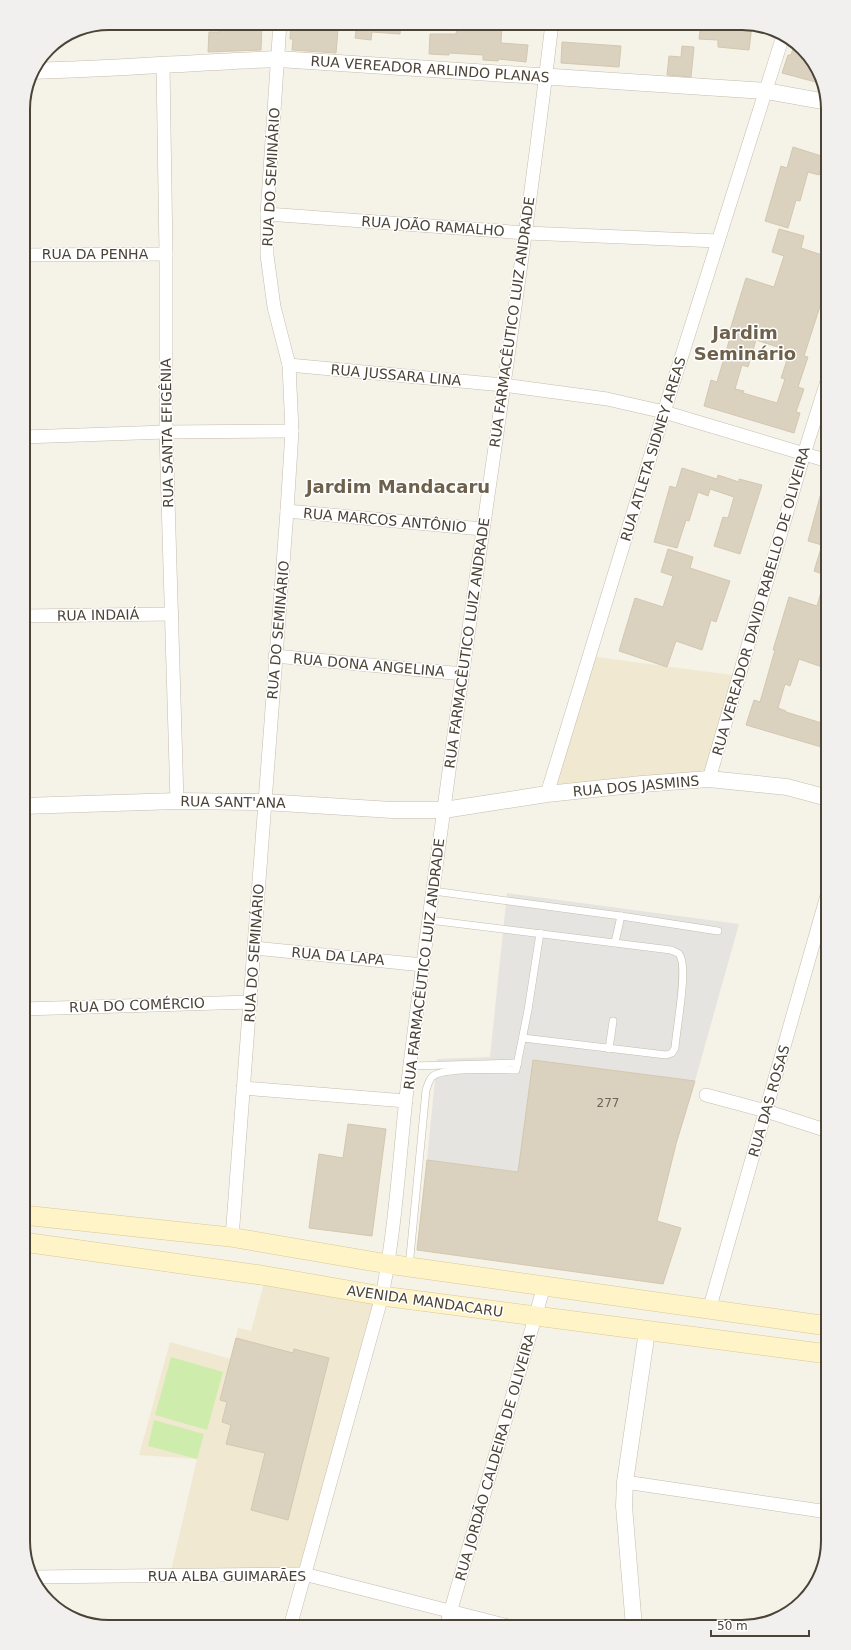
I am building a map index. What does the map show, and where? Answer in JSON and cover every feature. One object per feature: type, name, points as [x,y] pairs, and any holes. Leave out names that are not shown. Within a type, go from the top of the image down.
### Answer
[{"type":"main road","points":[[30,1216],[232,1238],[388,1264],[821,1325]]},
{"type":"main road","points":[[117,1255],[123,1225]]},
{"type":"main road","name":"AVENIDA MANDACARU","points":[[30,1243],[261,1275],[382,1296],[821,1353]]},
{"type":"street","name":"RUA DO SEMINÁRIO","points":[[232,1238],[251,1002],[264,802],[292,431],[289,365],[270,283],[267,255],[267,214],[280,30]]},
{"type":"street","name":"RUA FARMACÊUTICO LUIZ ANDRADE","points":[[292,1620],[382,1296],[388,1264],[423,965],[482,529],[526,233],[551,30]]},
{"type":"street","name":"RUA ATLETA SIDNEY AREAS","points":[[547,794],[664,412],[781,41]]},
{"type":"street","name":"RUA VEREADOR ARLINDO PLANAS","points":[[40,71],[105,69],[201,62],[278,60],[766,91],[820,101]]},
{"type":"street","name":"RUA SANTA EFIGÊNIA","points":[[163,65],[166,254],[166,432],[177,801]]},
{"type":"street","name":"RUA JOÃO RAMALHO","points":[[267,214],[526,233],[718,241]]},
{"type":"street","name":"RUA DA PENHA","points":[[30,255],[166,254]]},
{"type":"street","name":"RUA JUSSARA LINA","points":[[289,365],[503,385],[607,399],[664,412],[821,459]]},
{"type":"street","name":"RUA VEREADOR DAVID RABELLO DE OLIVEIRA","points":[[709,779],[821,400]]},
{"type":"street","points":[[30,438],[166,432],[292,431]]},
{"type":"street","name":"RUA MARCOS ANTÔNIO","points":[[287,511],[482,529]]},
{"type":"street","name":"RUA INDAIÁ","points":[[30,616],[172,614]]},
{"type":"street","name":"RUA DONA ANGELINA","points":[[275,656],[463,674]]},
{"type":"street","name":"RUA DOS JASMINS","points":[[444,810],[547,794],[709,779],[787,787],[821,796]]},
{"type":"street","name":"RUA SANT'ANA","points":[[30,806],[177,801],[264,802],[392,810],[444,810]]},
{"type":"street","name":"RUA DAS ROSAS","points":[[709,1310],[821,917]]},
{"type":"street","name":"RUA DA LAPA","points":[[254,948],[423,965]]},
{"type":"street","name":"RUA DO COMÉRCIO","points":[[30,1009],[251,1002]]},
{"type":"street","points":[[243,1088],[406,1101]]},
{"type":"street","points":[[706,1095],[766,1111],[821,1129]]},
{"type":"street","name":"RUA JORDÃO CALDEIRA DE OLIVEIRA","points":[[448,1620],[544,1286]]},
{"type":"street","points":[[633,1620],[624,1506],[625,1482],[648,1331]]},
{"type":"street","points":[[625,1482],[821,1511]]},
{"type":"street","name":"RUA ALBA GUIMARÃES","points":[[39,1577],[304,1574],[487,1620]]},
{"type":"lane","points":[[433,891],[621,916],[718,931]]},
{"type":"lane","points":[[615,942],[621,916]]},
{"type":"lane","points":[[429,920],[615,942],[671,950],[679,954],[683,962],[683,976],[675,1048],[672,1054],[666,1055],[610,1049],[523,1038]]},
{"type":"lane","points":[[409,1267],[426,1097],[429,1082],[434,1075],[448,1071],[516,1070],[523,1038],[540,933]]},
{"type":"lane","points":[[610,1049],[613,1021]]},
{"type":"lane","points":[[410,1066],[518,1062]]},
{"type":"shaded area","points":[[589,656],[739,676],[709,779],[547,794]]},
{"type":"shaded area","points":[[507,893],[739,924],[695,1081],[534,1060],[518,1172],[427,1160],[437,1059],[490,1057]]},
{"type":"shaded area","points":[[266,1276],[382,1296],[304,1574],[170,1575],[197,1459],[139,1455],[170,1342],[231,1359],[238,1328],[251,1331]]},
{"type":"green space","points":[[171,1357],[223,1372],[207,1430],[155,1415]]},
{"type":"green space","points":[[154,1420],[204,1434],[197,1459],[148,1446]]},
{"type":"building","points":[[219,30],[262,30],[261,50],[208,52],[209,32],[219,32]]},
{"type":"building","points":[[291,30],[338,30],[336,53],[292,50],[293,39],[290,39]]},
{"type":"building","points":[[356,30],[400,30],[400,34],[372,32],[371,40],[355,38]]},
{"type":"building","points":[[457,30],[502,30],[501,43],[528,45],[526,62],[499,59],[498,61],[483,60],[483,55],[449,53],[449,55],[429,54],[430,34],[456,34]]},
{"type":"building","points":[[700,30],[751,31],[749,50],[718,47],[718,40],[699,39]]},
{"type":"building","points":[[562,42],[621,46],[619,67],[561,63]]},
{"type":"building","points":[[682,46],[694,47],[691,77],[667,75],[669,56],[681,57]]},
{"type":"building","points":[[793,49],[805,61],[816,82],[782,73],[788,55],[791,55]]},
{"type":"building","points":[[793,147],[821,156],[821,169],[819,175],[808,172],[800,201],[796,200],[788,228],[765,221],[781,166],[787,168]]},
{"type":"building","points":[[779,229],[804,236],[801,248],[821,255],[821,303],[804,356],[808,357],[798,387],[804,389],[796,412],[800,413],[794,433],[704,406],[711,380],[717,382],[732,331],[730,330],[746,278],[774,287],[784,256],[772,252]],"holes":[[[756,340],[790,351],[781,378],[785,379],[777,403],[743,393],[744,391],[735,389],[742,365],[748,367]]]},
{"type":"building","points":[[682,468],[717,479],[718,475],[739,482],[739,479],[762,485],[740,554],[714,546],[723,517],[728,518],[734,497],[710,489],[708,496],[698,492],[689,521],[686,520],[677,548],[654,542],[670,486],[676,488]]},
{"type":"building","points":[[821,493],[821,545],[808,541]]},
{"type":"building","points":[[821,548],[821,574],[814,571]]},
{"type":"building","points":[[668,549],[693,557],[690,568],[730,581],[716,622],[711,620],[702,650],[676,641],[667,667],[619,651],[635,598],[663,607],[673,576],[661,572]]},
{"type":"building","points":[[821,592],[821,667],[799,659],[790,686],[785,684],[778,708],[821,723],[821,747],[746,725],[754,700],[760,702],[775,650],[773,650],[789,597],[817,606]]},
{"type":"building","points":[[533,1060],[695,1081],[676,1144],[657,1221],[681,1228],[663,1284],[417,1250],[427,1160],[518,1172]]},
{"type":"building","points":[[348,1124],[386,1129],[372,1236],[309,1228],[319,1154],[343,1158]]},
{"type":"building","points":[[236,1338],[293,1353],[294,1349],[329,1358],[288,1520],[251,1510],[265,1453],[226,1444],[231,1425],[222,1422],[227,1402],[220,1400]]},
{"type":"district","name":"Jardim Seminário","points":[[745,343]]},
{"type":"district","name":"Jardim Mandacaru","points":[[398,487]]}]
